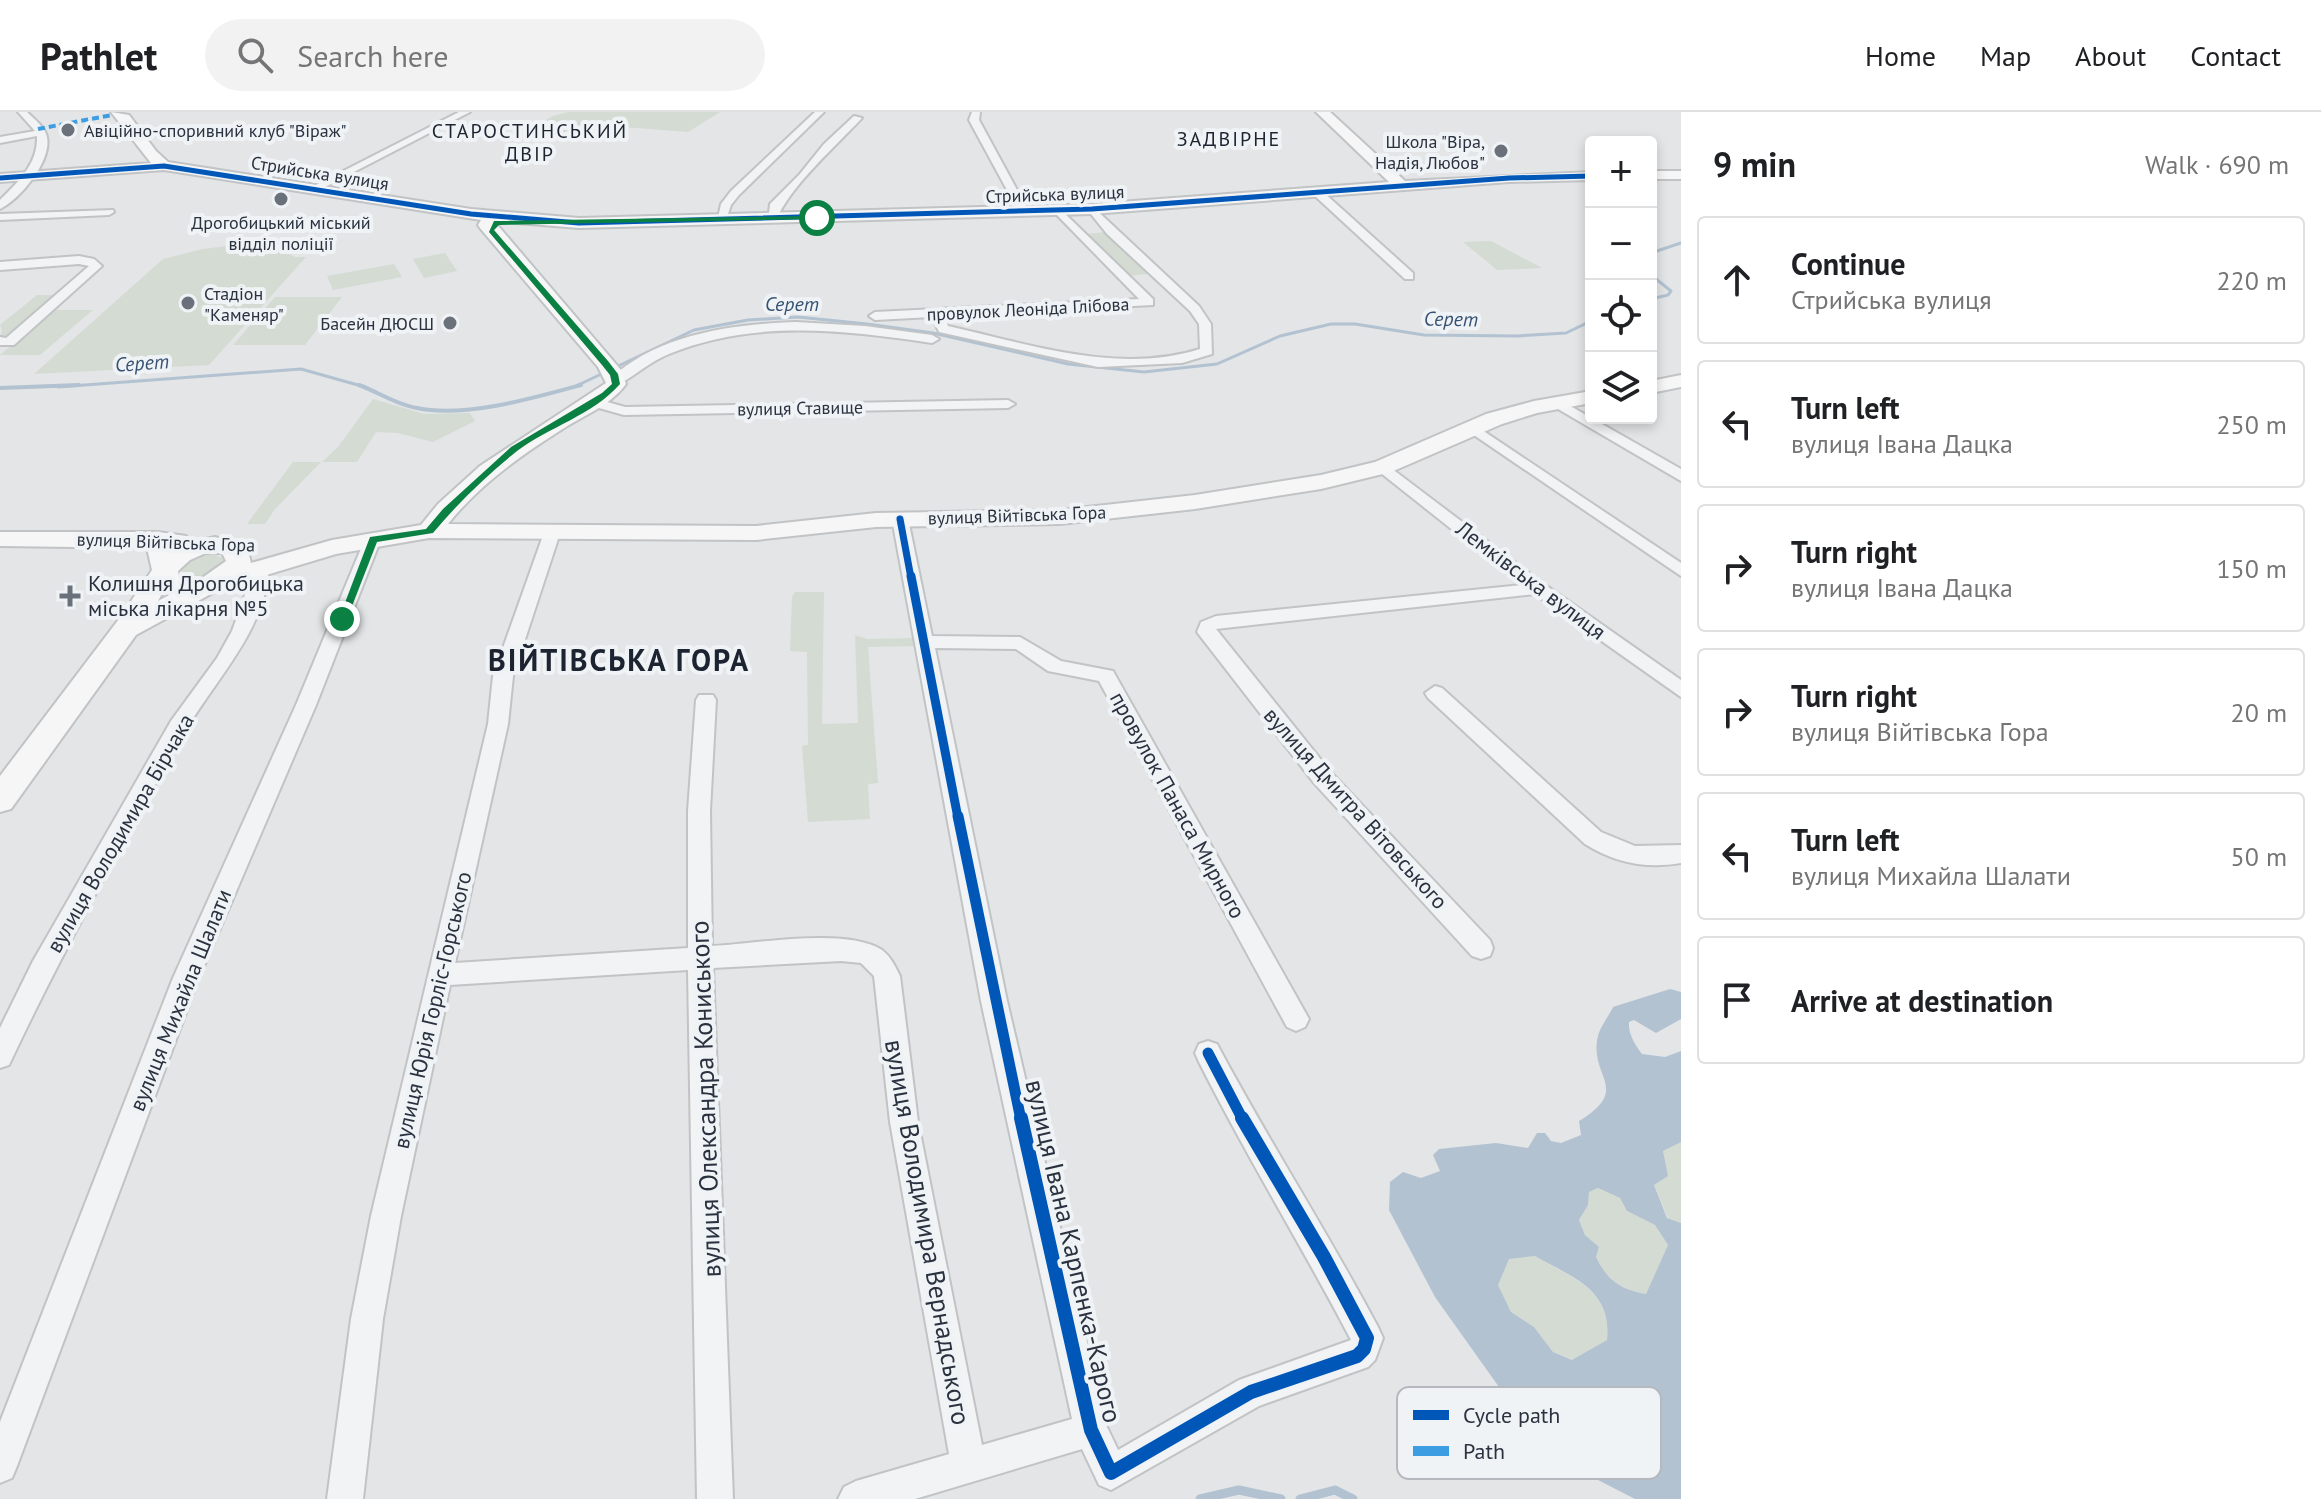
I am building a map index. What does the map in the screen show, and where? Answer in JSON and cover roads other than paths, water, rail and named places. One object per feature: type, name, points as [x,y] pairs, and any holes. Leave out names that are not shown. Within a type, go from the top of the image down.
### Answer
[{"type":"street","points":[[315,188],[466,112]]},
{"type":"street","points":[[721,221],[726,204],[735,193],[820,112]]},
{"type":"street","points":[[976,112],[974,120],[1024,212]]},
{"type":"street","points":[[1322,112],[1403,187]]},
{"type":"street","points":[[0,206],[27,176],[38,156],[42,137],[17,113]]},
{"type":"street","points":[[126,115],[152,158],[164,166]]},
{"type":"street","points":[[772,219],[774,206],[803,177],[827,146],[857,118]]},
{"type":"street","points":[[0,138],[40,132]]},
{"type":"street","name":"Стрийська вулиця","points":[[0,178],[164,166],[471,214],[493,223],[519,220],[579,223],[1092,209],[1509,178],[1585,176]]},
{"type":"street","points":[[1657,175],[1681,175]]},
{"type":"street","points":[[1319,194],[1409,276]]},
{"type":"street","points":[[939,314],[938,321],[944,329],[1098,363],[1182,359],[1207,351],[1205,324],[1195,309],[1111,232],[1092,209]]},
{"type":"street","name":"провулок Леоніда Глібова","points":[[875,316],[1149,302],[1058,210]]},
{"type":"street","points":[[0,217],[109,212]]},
{"type":"street","points":[[429,531],[446,511],[514,449],[613,390],[612,372],[493,223]]},
{"type":"street","points":[[0,266],[79,260],[90,261],[96,266],[9,342],[0,341]]},
{"type":"street","points":[[612,372],[712,334],[745,328],[812,326],[932,339]]},
{"type":"street","points":[[1657,386],[1681,381]]},
{"type":"street","name":"вулиця Війтівська Гора","points":[[213,583],[332,547],[429,531],[756,533],[900,519],[1036,518],[1111,512],[1257,493],[1383,467],[1517,412],[1585,398]]},
{"type":"street","name":"вулиця Ставище","points":[[593,402],[624,411],[1008,404]]},
{"type":"street","points":[[1558,403],[1681,476]]},
{"type":"street","points":[[1473,428],[1681,571]]},
{"type":"street","name":"Лемківська вулиця","points":[[1383,467],[1538,588],[1681,690]]},
{"type":"street","name":"вулиця Івана Карпенка-Карого","points":[[900,519],[994,1001],[1091,1430],[1111,1473],[1251,1392],[1357,1356],[1364,1349],[1367,1338],[1347,1296],[1251,1137],[1208,1053]]},
{"type":"street","name":"вулиця Юрія Горліс-Горського","points":[[345,1499],[367,1319],[414,1084],[498,724],[503,676],[553,530]]},
{"type":"street","name":"вулиця Війтівська Гора","points":[[0,539],[158,539],[219,545],[332,547]]},
{"type":"street","points":[[158,539],[167,581],[181,587],[213,583]]},
{"type":"street","name":"вулиця Михайла Шалати","points":[[0,1466],[186,978],[306,705],[373,539]]},
{"type":"street","points":[[0,800],[126,629],[170,563],[187,552],[219,545],[234,549],[240,557],[230,573],[126,629]]},
{"type":"street","name":"вулиця Володимира Бірчака","points":[[0,1056],[42,969],[178,726],[225,661],[241,631],[259,581],[260,568]]},
{"type":"street","name":"вулиця Дмитра Вітовського","points":[[1481,948],[1322,777],[1206,632],[1208,626],[1216,622],[1538,588]]},
{"type":"street","name":"провулок Панаса Мирного","points":[[923,642],[1020,643],[1055,666],[1106,676],[1296,1019]]},
{"type":"street","points":[[1435,693],[1571,821],[1604,845],[1645,857],[1681,854]]},
{"type":"street","name":"вулиця Олександра Кониського","points":[[706,700],[699,811],[700,958],[715,1499]]},
{"type":"street","name":"вулиця Володимира Вернадського","points":[[440,975],[821,950],[868,954],[883,966],[904,1122],[969,1467]]},
{"type":"street","points":[[856,1499],[1091,1430]]},
{"type":"water","points":[[1670,989],[1681,992],[1681,1019],[1656,1033],[1634,1020],[1629,1022],[1629,1026],[1632,1039],[1642,1054],[1665,1057],[1681,1051],[1681,1142],[1663,1151],[1668,1176],[1654,1185],[1667,1218],[1681,1223],[1681,1499],[1635,1499],[1596,1479],[1661,1479],[1661,1387],[1499,1387],[1435,1297],[1389,1210],[1390,1182],[1403,1172],[1421,1178],[1440,1171],[1433,1155],[1439,1149],[1496,1143],[1528,1148],[1537,1133],[1545,1133],[1551,1141],[1561,1143],[1581,1135],[1579,1121],[1595,1110],[1606,1090],[1598,1062],[1599,1033],[1613,1007]],"holes":[[[1598,1188],[1620,1198],[1627,1211],[1655,1225],[1668,1245],[1646,1294],[1622,1286],[1610,1278],[1596,1257],[1599,1247],[1585,1235],[1579,1220],[1588,1205],[1589,1192]],[[1535,1256],[1587,1287],[1603,1308],[1607,1340],[1572,1360],[1553,1352],[1534,1327],[1511,1312],[1498,1285],[1509,1259]]]},
{"type":"waterway","name":"Серет","points":[[1657,251],[1681,243]]},
{"type":"waterway","name":"Серет","points":[[1657,280],[1671,291],[1657,298]]},
{"type":"waterway","name":"Серет","points":[[575,387],[694,330],[748,320],[798,317],[867,324],[933,333],[1068,364],[1144,372],[1217,364],[1280,336],[1331,324],[1355,324],[1424,335],[1517,336],[1566,333],[1585,324]]},
{"type":"waterway","name":"Серет","points":[[58,387],[301,369],[361,386]]},
{"type":"waterway","name":"Серет","points":[[0,388],[79,385]]},
{"type":"waterway","name":"Серет","points":[[575,387],[581,385]]},
{"type":"waterway","name":"Серет","points":[[361,386],[365,387]]},
{"type":"waterway","name":"Серет","points":[[361,386],[410,406],[436,410],[478,409],[575,387]]},
{"type":"waterway","points":[[1200,1499],[1239,1490],[1281,1499]]},
{"type":"waterway","points":[[1300,1499],[1335,1490],[1353,1499]]},
{"type":"place","name":"Авіційно-споривний клуб \"Віраж\"","points":[[68,130]]},
{"type":"place","name":"Школа \"Віра, Надія, Любов\"","points":[[1501,151]]},
{"type":"place","name":"Дрогобицький міський відділ поліції","points":[[281,199]]},
{"type":"place","name":"Стадіон \"Каменяр\"","points":[[188,303]]},
{"type":"place","name":"Басейн ДЮСШ","points":[[450,323]]},
{"type":"place","name":"Колишня Дрогобицька міська лікарня №5","points":[[70,596]]},
{"type":"district","name":"ЗАДВІРНЕ","points":[[1229,139]]},
{"type":"district","name":"СТАРОСТИНСЬКИЙ ДВІР","points":[[530,142]]},
{"type":"district","name":"ВІЙТІВСЬКА ГОРА","points":[[619,659]]}]
